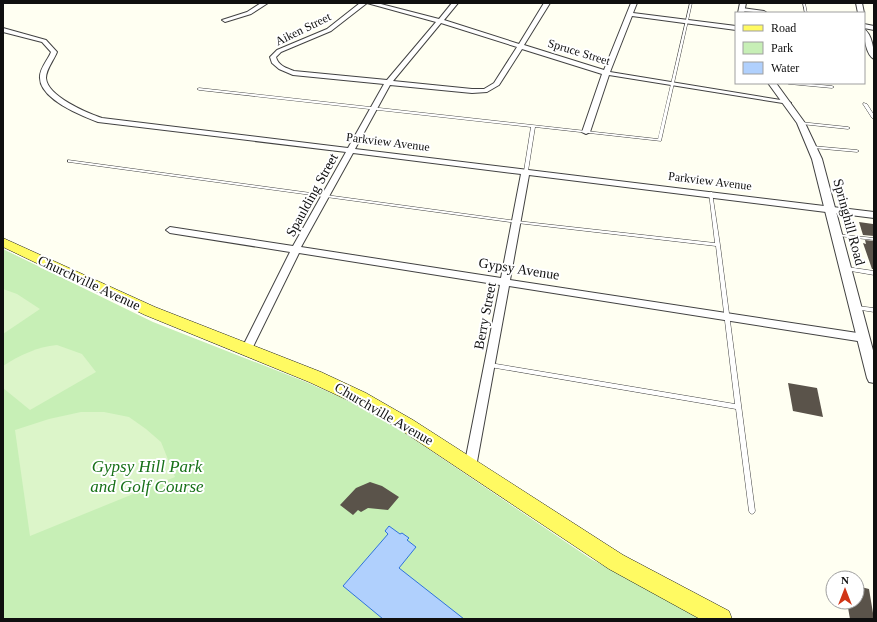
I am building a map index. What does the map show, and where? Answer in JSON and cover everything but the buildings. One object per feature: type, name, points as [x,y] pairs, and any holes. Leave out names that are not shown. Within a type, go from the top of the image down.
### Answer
[{"type":"main road","name":"Churchville Avenue","points":[[3,242],[150,311],[316,377],[360,398],[407,425],[616,562],[721,619]]},
{"type":"street","points":[[225,20],[249,13],[265,3]]},
{"type":"street","name":"Aiken Street","points":[[364,3],[329,30],[279,51],[274,56],[273,61],[281,68],[293,73],[388,83]]},
{"type":"street","name":"Spruce Street","points":[[370,3],[441,21],[606,73],[787,103]]},
{"type":"street","name":"Spaulding Street","points":[[246,350],[296,249],[388,83],[455,3]]},
{"type":"street","points":[[388,83],[485,91],[497,84],[522,46],[547,3]]},
{"type":"street","points":[[586,132],[606,73],[634,3]]},
{"type":"street","points":[[742,9],[758,12]]},
{"type":"street","points":[[630,14],[735,28]]},
{"type":"street","name":"Parkview Avenue","points":[[3,30],[47,43],[54,52],[43,77],[46,88],[60,100],[93,117],[874,215]]},
{"type":"street","points":[[865,34],[874,57]]},
{"type":"street","name":"Springhill Road","points":[[773,84],[801,123],[813,147],[838,235],[856,308],[868,344],[874,378]]},
{"type":"street","name":"Berry Street","points":[[470,467],[507,281],[526,171]]},
{"type":"street","name":"Gypsy Avenue","points":[[170,230],[727,316],[868,344]]},
{"type":"lane","points":[[199,89],[660,140],[691,3]]},
{"type":"lane","points":[[800,84],[832,87]]},
{"type":"lane","points":[[865,104],[874,118]]},
{"type":"lane","points":[[801,123],[848,128]]},
{"type":"lane","points":[[526,171],[533,126]]},
{"type":"lane","points":[[813,147],[857,151]]},
{"type":"lane","points":[[69,160],[517,222],[718,245]]},
{"type":"lane","points":[[711,194],[752,511]]},
{"type":"lane","points":[[838,235],[874,239]]},
{"type":"lane","points":[[847,269],[874,273]]},
{"type":"lane","points":[[856,308],[874,310]]},
{"type":"lane","points":[[490,365],[739,407]]},
{"type":"green space","name":"Gypsy Hill Park and Golf Course","points":[[3,249],[153,322],[306,382],[351,402],[397,428],[591,559],[703,619],[3,619]]},
{"type":"green space","points":[[3,289],[17,294],[40,309],[3,334]]},
{"type":"green space","points":[[57,345],[82,354],[96,372],[30,410],[3,388],[3,366],[29,352]]},
{"type":"green space","points":[[81,412],[104,412],[129,417],[161,442],[175,477],[30,536],[15,430],[49,419]]},
{"type":"water","points":[[389,526],[400,534],[402,533],[409,538],[407,540],[416,547],[399,568],[464,619],[383,619],[343,586],[388,534],[385,531]]}]
